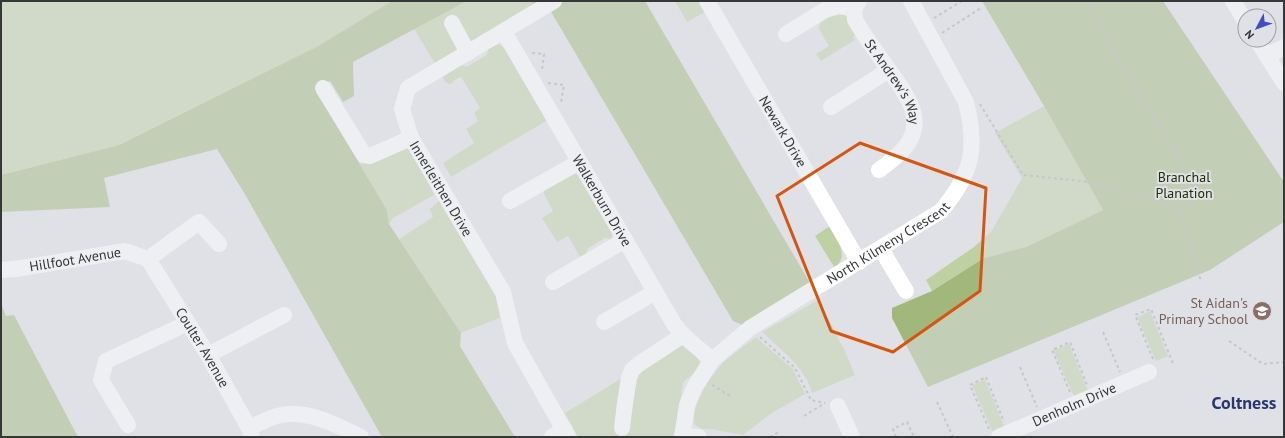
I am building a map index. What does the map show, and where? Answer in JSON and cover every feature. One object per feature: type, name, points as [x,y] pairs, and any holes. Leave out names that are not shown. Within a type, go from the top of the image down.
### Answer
[{"type":"street","name":"Innerleithen Drive","points":[[554,1],[408,88],[402,110],[411,138],[503,292],[515,343],[562,434]]},
{"type":"street","name":"Newark Drive","points":[[707,1],[860,262]]},
{"type":"street","name":"North Kilmeny Crescent","points":[[682,436],[687,405],[700,377],[712,360],[750,328],[813,288],[860,262],[941,211],[951,200],[962,182],[969,166],[973,138],[971,120],[966,102],[911,1]]},
{"type":"street","points":[[786,34],[825,10],[832,7],[856,4]]},
{"type":"street","name":"St Andrew's Way","points":[[856,4],[855,20],[858,26],[906,95],[914,116],[914,127],[911,137],[905,147],[897,156],[879,170]]},
{"type":"street","points":[[452,23],[468,52]]},
{"type":"street","name":"Walkerburn Drive","points":[[504,32],[674,324],[683,336],[712,360]]},
{"type":"street","points":[[1267,56],[1284,46]]},
{"type":"street","points":[[1262,48],[1284,83]]},
{"type":"street","points":[[831,107],[889,70]]},
{"type":"street","points":[[323,88],[364,155],[370,156],[411,138]]},
{"type":"street","points":[[510,201],[579,162]]},
{"type":"street","points":[[148,259],[199,222],[219,244]]},
{"type":"street","points":[[553,282],[625,240]]},
{"type":"street","points":[[881,248],[906,291]]},
{"type":"street","name":"Hillfoot Avenue","points":[[1,270],[125,251],[148,259]]},
{"type":"street","name":"Coulter Avenue","points":[[148,259],[208,356],[251,432]]},
{"type":"street","points":[[604,322],[655,292]]},
{"type":"street","points":[[208,356],[284,315]]},
{"type":"street","points":[[128,425],[100,380],[106,361],[188,323]]},
{"type":"street","points":[[622,428],[625,403],[632,370],[683,336]]},
{"type":"street","name":"Denholm Drive","points":[[999,433],[1076,404],[1124,383],[1152,368]]},
{"type":"street","points":[[838,406],[852,437]]},
{"type":"street","points":[[251,432],[265,420],[280,415],[294,413],[314,417],[361,437]]},
{"type":"street","points":[[682,436],[699,437]]},
{"type":"path","points":[[924,24],[962,1]]},
{"type":"path","points":[[1090,1],[1110,47],[1174,149],[1195,190],[1189,206],[1180,213]]},
{"type":"path","points":[[932,39],[981,8]]},
{"type":"path","points":[[530,52],[544,54],[541,75]]},
{"type":"path","points":[[548,83],[564,85],[556,123]]},
{"type":"path","points":[[966,102],[977,98],[1023,175],[1082,181],[1159,202],[1180,213],[1202,281]]},
{"type":"path","points":[[1152,368],[1135,316],[1151,309],[1174,366]]},
{"type":"path","points":[[750,328],[795,368],[811,400],[825,403],[804,416]]},
{"type":"path","points":[[1103,332],[1124,383]]},
{"type":"path","points":[[1229,341],[1262,364],[1284,362]]},
{"type":"path","points":[[1076,404],[1052,350],[1070,342],[1092,397]]},
{"type":"path","points":[[1020,367],[1042,418]]},
{"type":"path","points":[[700,377],[730,396]]},
{"type":"path","points":[[986,377],[999,433],[970,385],[986,377]]},
{"type":"path","points":[[937,402],[953,437]]},
{"type":"path","points":[[896,437],[893,429],[907,422],[914,437]]},
{"type":"path","points":[[770,437],[779,432]]},
{"type":"highlighted area","points":[[860,143],[986,188],[980,291],[893,352],[831,331],[777,196]]},
{"type":"green space","points":[[1,1],[392,1],[318,46],[119,145],[1,175]]},
{"type":"green space","points":[[392,1],[467,1],[353,62],[354,96],[343,102],[330,81],[316,90],[387,210],[389,224],[461,333],[460,346],[515,437],[382,437],[246,196],[217,149],[104,178],[110,207],[1,212],[1,175],[119,145],[318,46]]},
{"type":"green space","points":[[467,1],[531,1],[534,6],[436,65],[414,29]]},
{"type":"green space","points":[[531,1],[645,1],[813,288],[750,328],[733,321],[547,5],[534,6]]},
{"type":"green space","points":[[675,1],[699,1],[705,12],[687,22]]},
{"type":"green space","name":"Branchal Planation","points":[[982,1],[1163,1],[1284,182],[1284,222],[1210,270],[928,387],[892,318],[892,308],[932,291],[984,258],[1026,247],[1103,210]]},
{"type":"green space","points":[[835,13],[847,16],[855,34],[853,38],[855,40],[821,61],[816,54],[829,46],[819,29],[820,23]]},
{"type":"green space","points":[[499,44],[508,51],[548,120],[451,177],[443,163],[474,143],[466,129],[478,121],[474,113],[480,108],[461,77],[449,84],[444,81],[443,77],[461,64],[466,67],[487,55],[488,49]]},
{"type":"green space","points":[[1044,106],[1103,210],[1026,247],[984,258],[932,291],[926,280],[974,247],[991,232],[1022,178],[995,133]]},
{"type":"green space","points":[[406,145],[434,195],[393,218],[389,224],[387,210],[360,164]]},
{"type":"green space","points":[[571,172],[577,174],[613,234],[611,239],[605,238],[587,249],[586,256],[580,257],[568,236],[557,242],[542,218],[553,211],[544,194],[544,188]]},
{"type":"green space","points":[[439,201],[496,297],[500,318],[461,333],[399,239],[433,217],[430,209]]},
{"type":"green space","points":[[830,226],[841,247],[842,253],[839,263],[834,267],[815,236]]},
{"type":"green space","points":[[818,300],[845,351],[855,375],[812,393],[809,384],[798,367],[762,332]]},
{"type":"green space","points":[[1,303],[6,316],[14,315],[78,437],[1,437]]},
{"type":"green space","points":[[1150,311],[1168,356],[1156,361],[1137,317]]},
{"type":"green space","points":[[756,337],[793,369],[805,394],[772,413],[743,435],[711,429],[702,429],[695,425],[695,409],[703,390],[709,381],[726,360]]},
{"type":"green space","points":[[679,343],[697,357],[700,362],[696,371],[683,382],[675,437],[578,437],[565,413]]},
{"type":"green space","points":[[1069,344],[1088,391],[1074,396],[1053,350]]},
{"type":"green space","points":[[985,379],[1004,426],[992,431],[972,385]]},
{"type":"place","name":"St Aidan's Primary School","points":[[1262,311]]},
{"type":"district","name":"Coltness","points":[[1244,403]]}]
